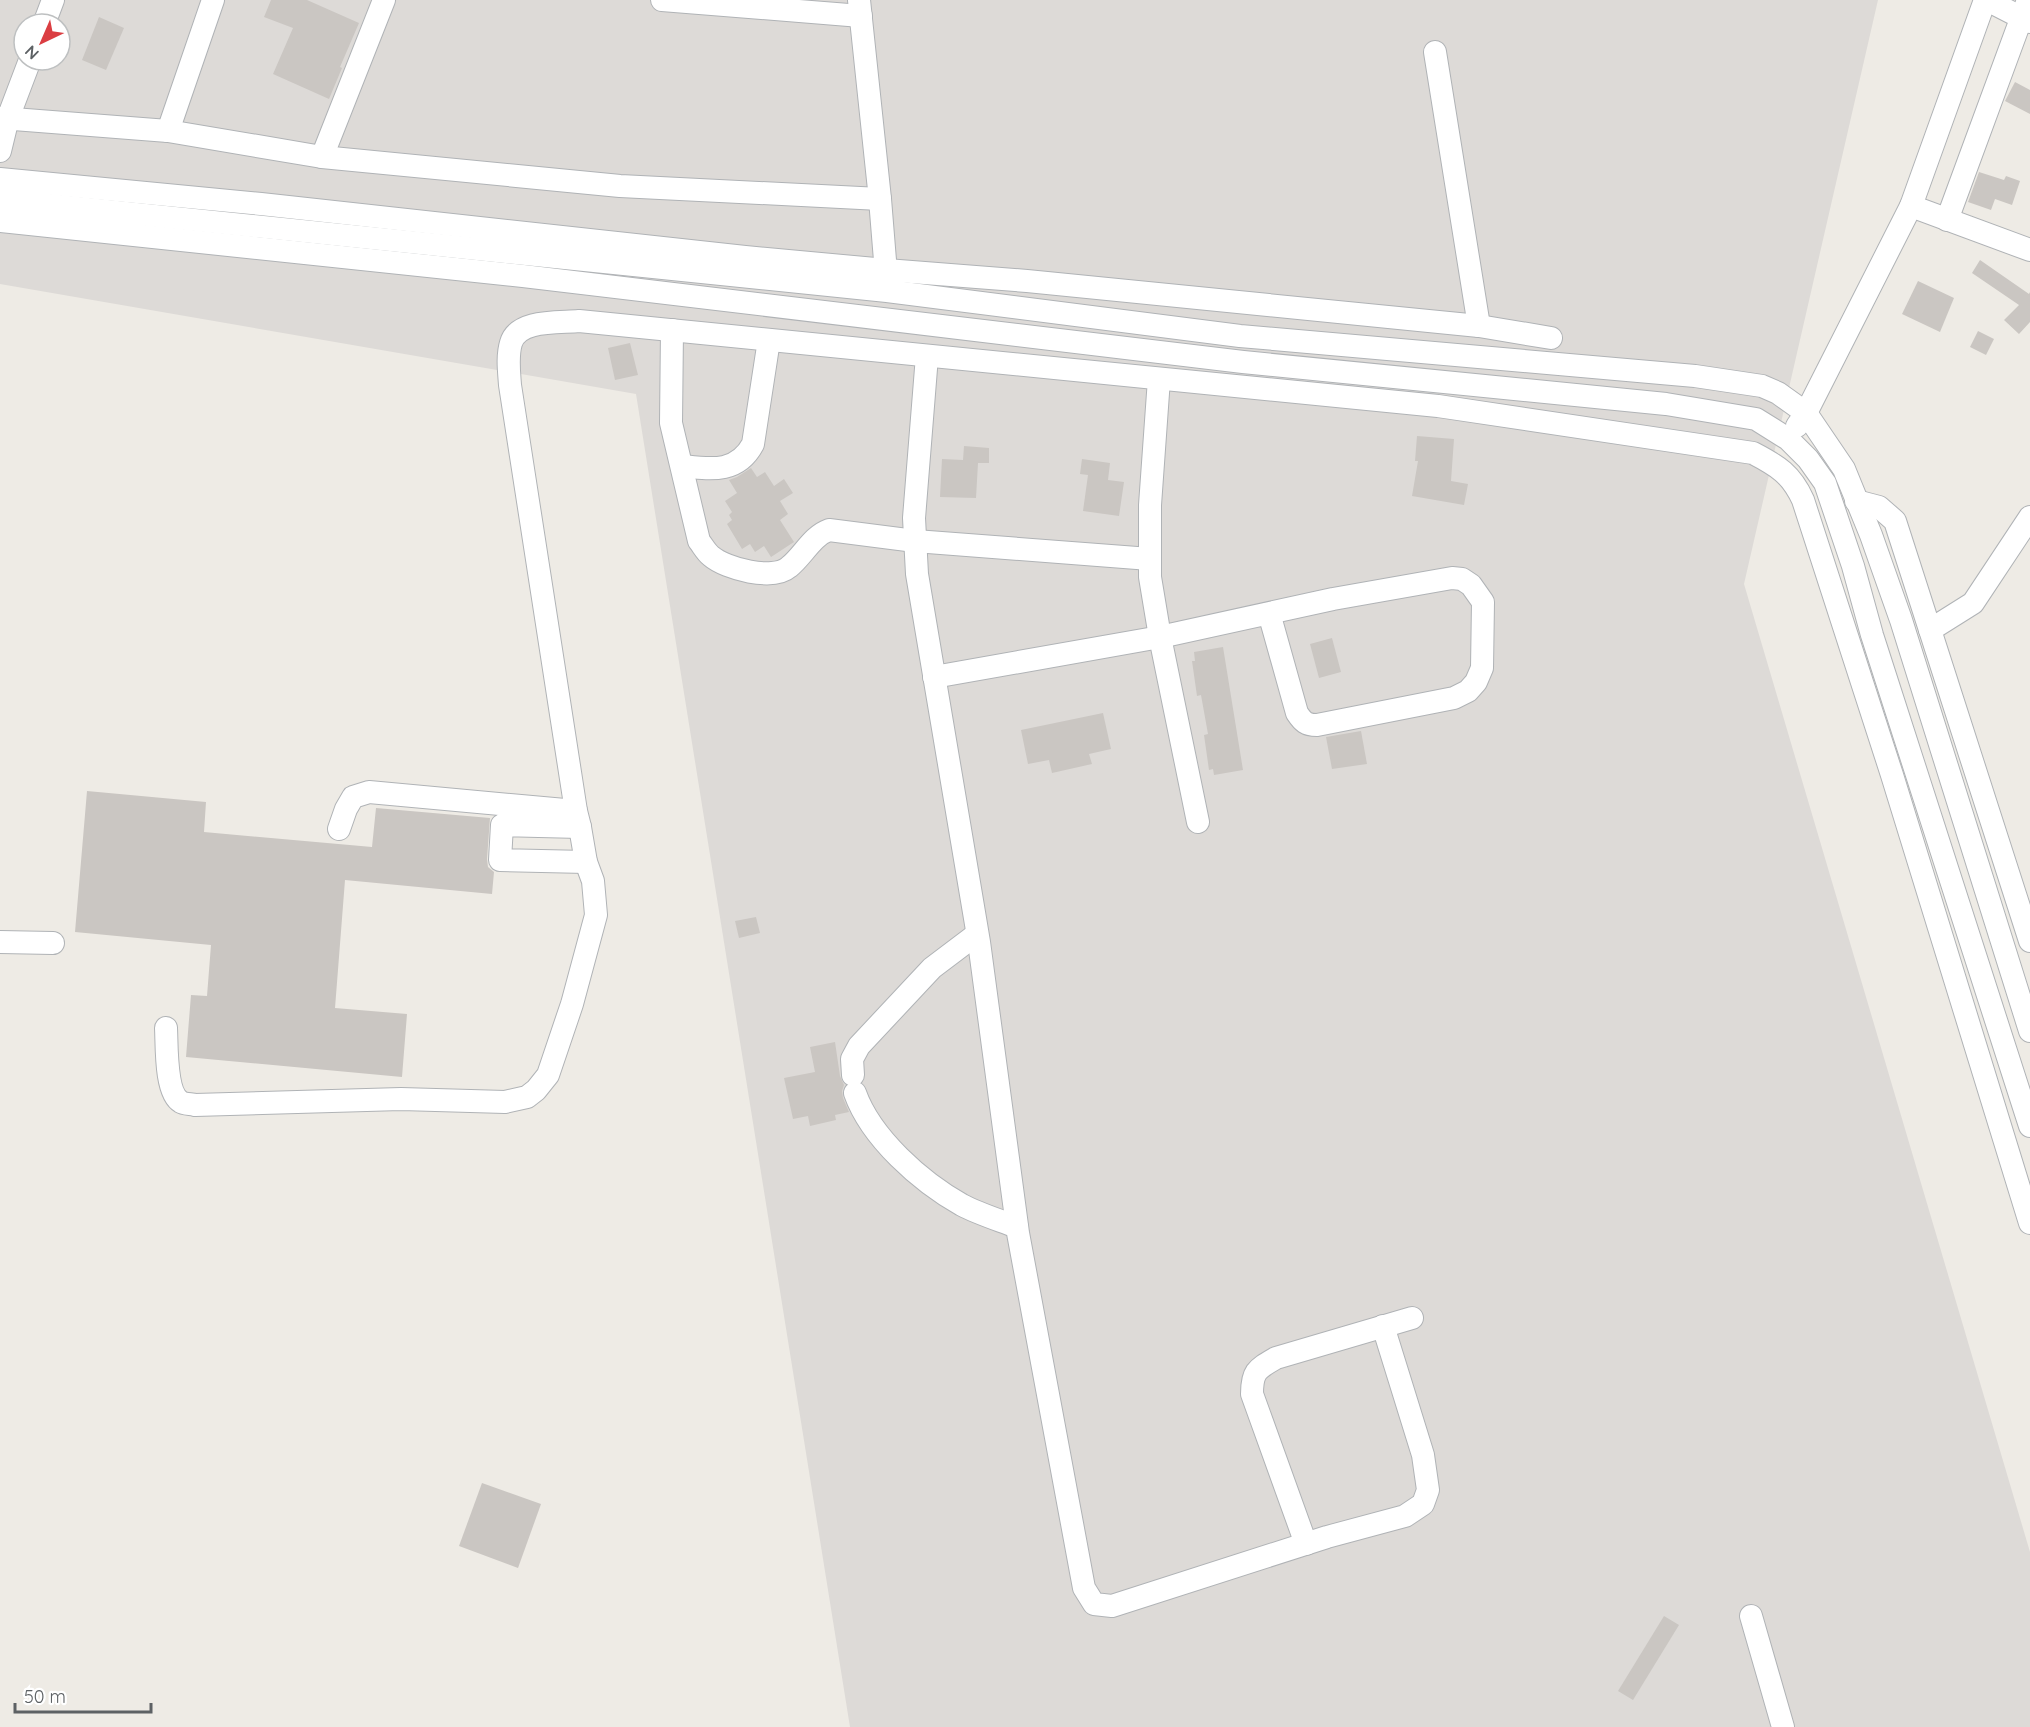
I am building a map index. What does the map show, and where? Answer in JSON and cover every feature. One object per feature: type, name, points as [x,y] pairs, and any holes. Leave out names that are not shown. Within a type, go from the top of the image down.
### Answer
[{"type":"street","points":[[168,131],[213,0]]},
{"type":"street","points":[[322,157],[384,0]]},
{"type":"street","points":[[662,0],[860,8],[880,199],[886,281],[895,320]]},
{"type":"street","points":[[1788,439],[1806,413],[1911,206],[1986,0],[2027,14],[1947,220]]},
{"type":"street","points":[[1435,52],[1479,326]]},
{"type":"street","points":[[0,151],[4,118],[25,72]]},
{"type":"street","points":[[4,118],[168,131],[322,157],[620,186],[880,199]]},
{"type":"street","points":[[0,179],[261,204],[886,281],[1240,336],[1725,379],[1761,386],[1778,393],[1806,413],[1844,469],[1901,620],[2030,1031]]},
{"type":"street","points":[[0,200],[886,281],[1027,281],[1479,326],[1551,338]]},
{"type":"street","points":[[1911,206],[1947,220],[2027,243]]},
{"type":"street","points":[[0,221],[524,276],[1243,362],[1666,404],[1756,419],[1788,439],[1808,459],[1825,483],[2030,1125]]},
{"type":"street","points":[[166,1028],[172,1094],[181,1102],[195,1105],[401,1099],[505,1102],[527,1097],[548,1075],[572,1004],[596,915],[593,881],[586,862],[578,819],[510,385],[511,341],[519,331],[536,324],[579,321],[1438,406],[1753,453],[1779,466],[1796,484],[1892,775],[2030,1223]]},
{"type":"street","points":[[672,330],[671,423],[699,542],[710,556],[725,565],[755,573],[781,573],[819,536],[829,530],[915,541],[1150,559]]},
{"type":"street","points":[[682,466],[714,469],[735,464],[747,454],[753,444],[770,340]]},
{"type":"street","points":[[927,356],[914,518],[917,574],[977,934],[1017,1227],[1084,1588],[1094,1604],[1112,1606],[1306,1544],[1405,1516],[1423,1504],[1428,1490],[1423,1455],[1383,1326]]},
{"type":"street","points":[[1160,379],[1150,505],[1150,577],[1198,822]]},
{"type":"street","points":[[1623,434],[1627,400]]},
{"type":"street","points":[[1856,501],[1879,507],[1895,521],[2030,941]]},
{"type":"street","points":[[1930,630],[1973,603],[2030,517]]},
{"type":"street","points":[[934,677],[1160,637],[1269,613],[1452,578],[1462,579],[1471,585],[1483,602],[1482,668],[1476,682],[1468,691],[1454,699],[1308,725],[1297,713],[1269,613]]},
{"type":"street","points":[[339,829],[346,808],[354,796],[369,792],[578,819]]},
{"type":"street","points":[[578,819],[502,825],[501,860],[586,862]]},
{"type":"street","points":[[977,934],[932,968],[859,1046],[852,1059],[854,1084],[860,1107],[875,1130],[909,1167],[963,1205],[1017,1227]]},
{"type":"street","points":[[0,942],[53,943]]},
{"type":"street","points":[[1306,1544],[1252,1394],[1252,1380],[1257,1368],[1275,1358],[1412,1318]]},
{"type":"street","points":[[1751,1616],[1783,1727]]},
{"type":"shaded area","points":[[0,0],[1878,0],[1744,584],[2030,1552],[2030,1727],[850,1727],[636,394],[0,284]]},
{"type":"building","points":[[271,0],[307,0],[359,23],[329,99],[273,74],[293,28],[264,17]]},
{"type":"building","points":[[99,17],[124,28],[106,70],[82,60]]},
{"type":"building","points":[[2015,82],[2030,90],[2030,114],[2005,101]]},
{"type":"building","points":[[1979,172],[2004,180],[2006,176],[2020,181],[2012,205],[1995,199],[1991,210],[1968,202]]},
{"type":"building","points":[[1980,260],[2029,294],[2030,292],[2030,322],[2019,334],[2004,320],[2019,305],[1972,273]]},
{"type":"building","points":[[1918,281],[1954,298],[1940,332],[1902,314]]},
{"type":"building","points":[[1978,331],[1994,339],[1986,355],[1970,347]]},
{"type":"building","points":[[630,343],[638,375],[615,380],[608,348]]},
{"type":"building","points":[[1417,436],[1454,439],[1451,481],[1468,484],[1464,505],[1412,496],[1418,461],[1415,461]]},
{"type":"building","points":[[964,446],[989,448],[989,463],[978,463],[976,498],[940,497],[942,459],[963,460]]},
{"type":"building","points":[[1082,459],[1110,463],[1108,480],[1124,482],[1119,516],[1083,511],[1088,475],[1080,474]]},
{"type":"building","points":[[751,468],[757,477],[765,472],[774,486],[784,479],[793,493],[780,501],[788,514],[780,520],[794,542],[771,557],[764,546],[755,552],[750,544],[742,549],[727,524],[732,520],[729,515],[732,512],[725,501],[737,493],[729,480]]},
{"type":"building","points":[[1332,638],[1341,672],[1319,678],[1310,644]]},
{"type":"building","points":[[1223,647],[1243,770],[1214,775],[1213,769],[1209,770],[1204,735],[1208,734],[1201,695],[1197,696],[1192,661],[1195,661],[1194,652]]},
{"type":"building","points":[[1103,713],[1111,749],[1089,754],[1092,764],[1052,773],[1049,760],[1028,764],[1021,730]]},
{"type":"building","points":[[1361,731],[1367,764],[1332,769],[1326,737]]},
{"type":"building","points":[[87,791],[206,802],[204,832],[372,847],[376,808],[490,818],[487,859],[488,867],[494,872],[492,894],[345,880],[335,1008],[407,1014],[402,1077],[186,1057],[191,995],[207,996],[211,945],[75,932]]},
{"type":"building","points":[[756,917],[760,933],[739,938],[735,921]]},
{"type":"building","points":[[835,1042],[840,1076],[844,1085],[843,1098],[849,1112],[835,1115],[836,1120],[810,1126],[808,1116],[793,1119],[784,1078],[815,1072],[810,1047]]},
{"type":"building","points":[[482,1483],[541,1504],[518,1568],[459,1546]]},
{"type":"building","points":[[1664,1616],[1679,1625],[1633,1700],[1618,1691]]}]
